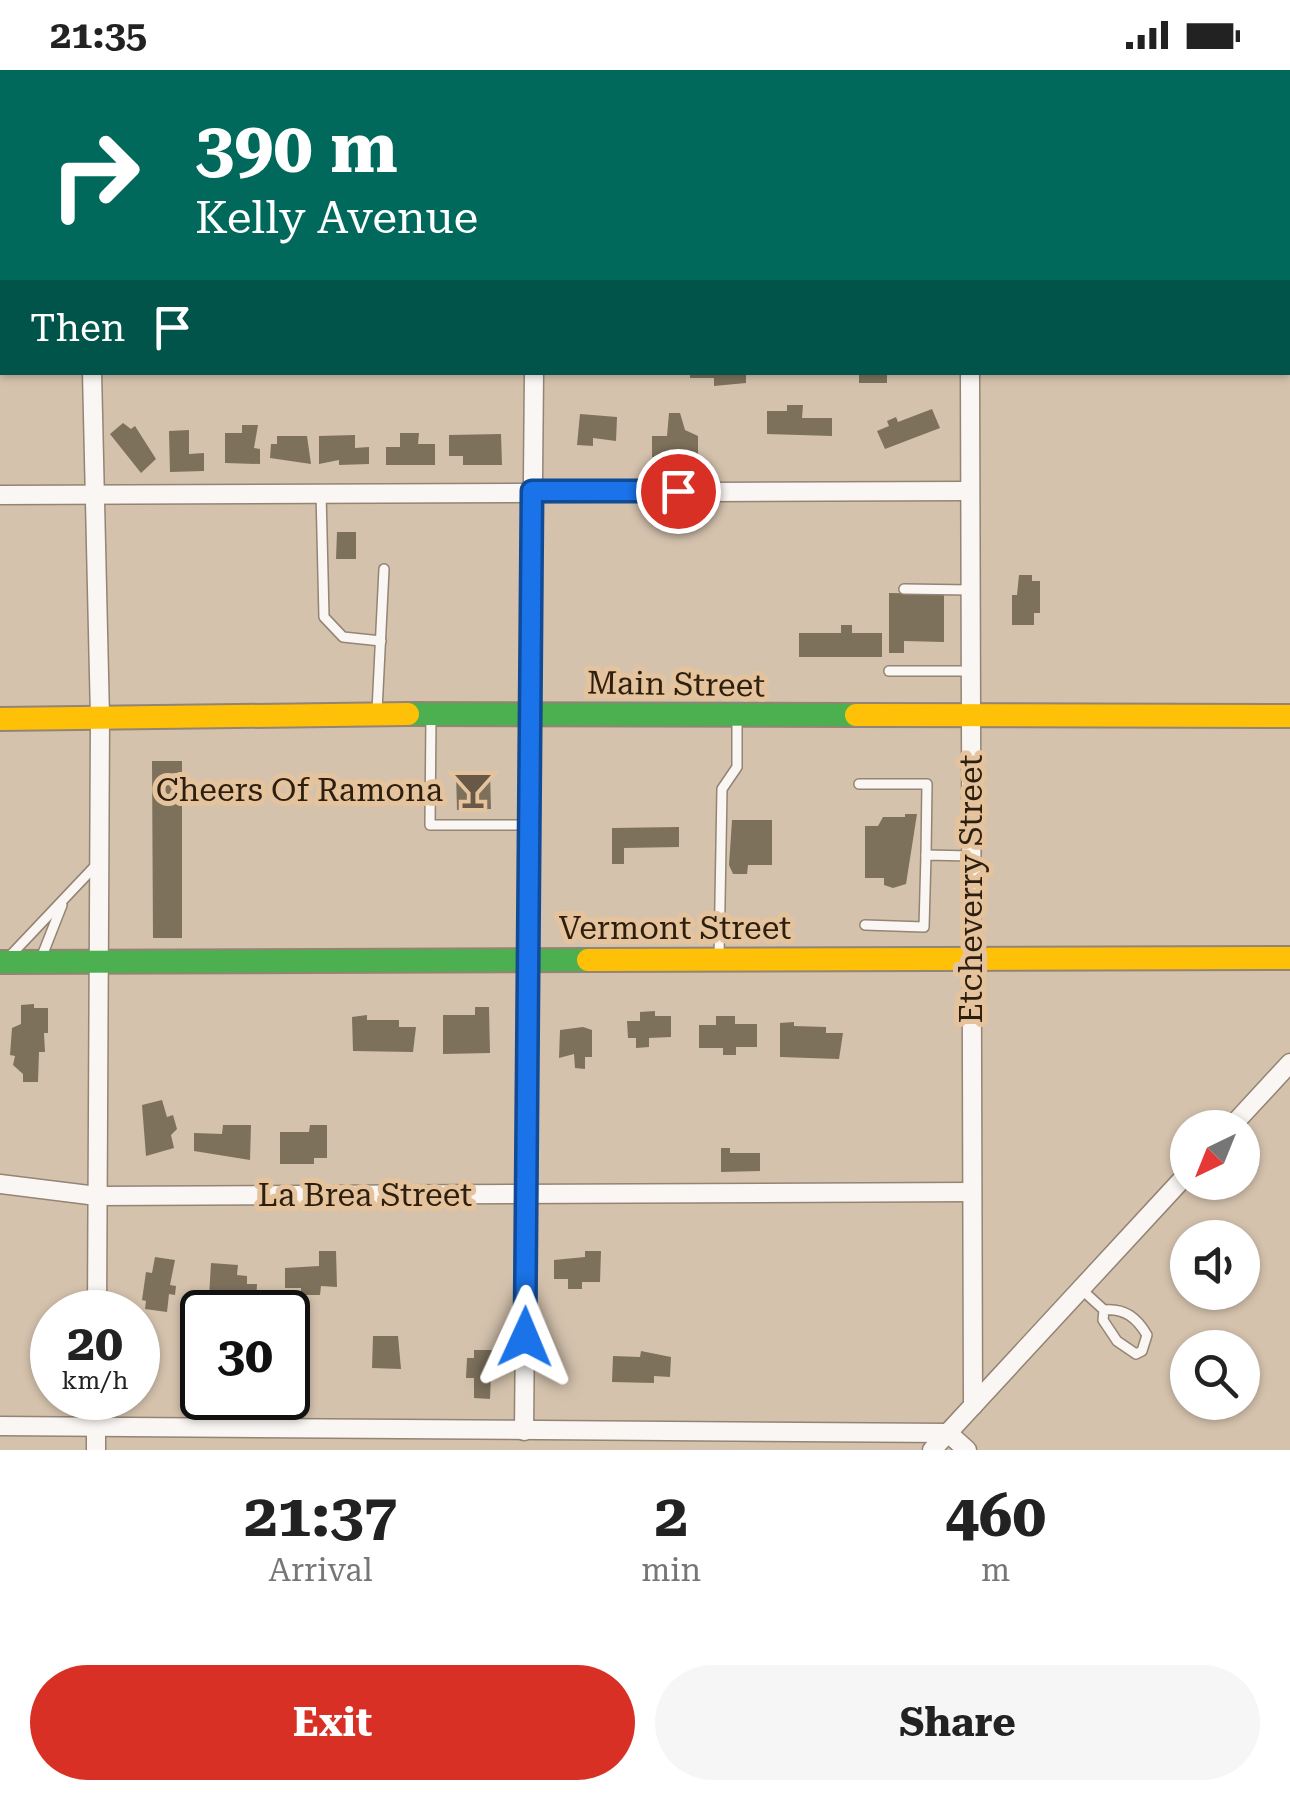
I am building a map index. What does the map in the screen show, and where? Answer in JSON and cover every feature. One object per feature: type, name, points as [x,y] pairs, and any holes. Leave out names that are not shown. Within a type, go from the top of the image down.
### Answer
[{"type":"main road","name":"Main Street","points":[[0,719],[377,714],[736,718],[1290,716]]},
{"type":"main road","name":"Vermont Street","points":[[2,962],[1290,958]]},
{"type":"street","points":[[92,375],[100,718],[97,1290]]},
{"type":"street","points":[[524,1431],[534,375]]},
{"type":"street","name":"Etcheverry Street","points":[[970,375],[973,1406]]},
{"type":"street","points":[[0,495],[968,491]]},
{"type":"street","points":[[1246,1110],[1290,1062]]},
{"type":"street","name":"La Brea Street","points":[[0,1184],[97,1196],[972,1192]]},
{"type":"street","points":[[932,1450],[1170,1193]]},
{"type":"street","points":[[96,1420],[96,1450]]},
{"type":"street","points":[[0,1426],[948,1433],[967,1450]]},
{"type":"lane","points":[[321,492],[324,617],[343,637],[381,641]]},
{"type":"lane","points":[[377,714],[384,569]]},
{"type":"lane","points":[[904,590],[970,590]]},
{"type":"lane","points":[[889,670],[972,671]]},
{"type":"lane","points":[[431,714],[430,825],[530,826]]},
{"type":"lane","points":[[719,961],[722,789],[737,767],[736,718]]},
{"type":"lane","points":[[858,784],[927,784],[924,926],[865,926]]},
{"type":"lane","points":[[926,855],[970,856]]},
{"type":"lane","points":[[2,962],[100,860]]},
{"type":"lane","points":[[40,962],[65,898]]},
{"type":"lane","points":[[1081,1289],[1104,1310],[1127,1313],[1138,1322],[1147,1335],[1142,1351],[1136,1354],[1117,1341],[1103,1320],[1104,1310]]},
{"type":"building","points":[[746,375],[746,383],[714,386],[714,378],[690,378]]},
{"type":"building","points":[[859,375],[887,375],[887,383],[859,383]]},
{"type":"building","points":[[787,405],[803,405],[802,418],[832,418],[832,436],[767,434],[767,411],[787,411]]},
{"type":"building","points":[[932,409],[940,428],[885,449],[877,431],[889,426],[887,421],[896,417],[898,422]]},
{"type":"building","points":[[669,413],[680,413],[685,430],[698,436],[698,456],[652,457],[652,436],[667,436]]},
{"type":"building","points":[[580,414],[617,417],[616,441],[593,438],[593,446],[577,445]]},
{"type":"building","points":[[123,423],[131,429],[135,426],[156,459],[141,473],[110,434]]},
{"type":"building","points":[[242,425],[258,425],[254,448],[260,449],[260,464],[225,463],[225,433],[242,433]]},
{"type":"building","points":[[189,430],[189,454],[204,453],[204,471],[170,472],[169,431]]},
{"type":"building","points":[[400,433],[419,433],[418,444],[435,444],[435,465],[386,465],[386,447],[400,447]]},
{"type":"building","points":[[501,434],[502,465],[463,465],[463,456],[449,456],[449,435]]},
{"type":"building","points":[[355,435],[355,448],[369,447],[369,464],[339,465],[339,460],[319,464],[319,436]]},
{"type":"building","points":[[277,436],[307,436],[311,464],[270,458],[271,444],[277,444]]},
{"type":"building","points":[[337,532],[356,532],[356,559],[336,559]]},
{"type":"building","points":[[1019,575],[1032,575],[1032,581],[1040,581],[1040,613],[1034,613],[1034,625],[1012,625],[1012,595],[1017,595]]},
{"type":"building","points":[[889,593],[944,594],[944,642],[904,641],[904,653],[889,653]]},
{"type":"building","points":[[841,625],[852,625],[852,633],[882,633],[882,657],[799,657],[799,633],[841,633]]},
{"type":"building","points":[[152,761],[182,761],[182,938],[153,938]]},
{"type":"building","points":[[490,772],[491,809],[457,810],[456,773]]},
{"type":"building","points":[[917,814],[906,884],[893,888],[884,885],[884,878],[865,878],[865,826],[878,826],[883,817]]},
{"type":"building","points":[[732,820],[772,820],[772,865],[748,865],[747,874],[733,874],[729,865]]},
{"type":"building","points":[[679,827],[679,847],[624,848],[624,864],[612,864],[612,828]]},
{"type":"building","points":[[34,1004],[34,1008],[48,1008],[48,1033],[44,1033],[45,1052],[39,1052],[38,1082],[23,1082],[23,1074],[13,1065],[15,1056],[10,1055],[12,1028],[21,1024],[21,1005]]},
{"type":"building","points":[[475,1007],[489,1007],[490,1053],[443,1054],[443,1015],[475,1015]]},
{"type":"building","points":[[655,1011],[655,1016],[671,1016],[671,1037],[649,1038],[649,1047],[636,1048],[636,1038],[628,1038],[627,1021],[640,1021],[640,1012]]},
{"type":"building","points":[[367,1015],[367,1020],[399,1020],[399,1027],[416,1027],[413,1052],[353,1051],[352,1017]]},
{"type":"building","points":[[716,1016],[735,1016],[735,1024],[757,1024],[757,1047],[736,1047],[736,1055],[723,1055],[723,1048],[699,1048],[699,1025],[716,1025]]},
{"type":"building","points":[[794,1022],[794,1026],[826,1027],[826,1033],[843,1033],[839,1059],[780,1057],[780,1023]]},
{"type":"building","points":[[560,1030],[592,1030],[592,1057],[585,1057],[585,1069],[575,1068],[574,1054],[559,1058]]},
{"type":"building","points":[[162,1100],[167,1117],[173,1115],[177,1129],[171,1135],[174,1148],[146,1156],[142,1105]]},
{"type":"building","points":[[223,1125],[251,1125],[250,1160],[194,1151],[194,1133],[222,1134]]},
{"type":"building","points":[[310,1125],[327,1125],[327,1158],[314,1158],[314,1164],[280,1164],[280,1132],[309,1132]]},
{"type":"building","points":[[721,1148],[730,1148],[730,1153],[760,1153],[760,1171],[721,1172]]},
{"type":"building","points":[[319,1251],[336,1251],[337,1287],[321,1286],[320,1295],[310,1295],[310,1290],[301,1288],[285,1288],[285,1268],[319,1266]]},
{"type":"building","points":[[585,1251],[601,1251],[600,1282],[582,1282],[582,1289],[568,1289],[568,1279],[554,1279],[554,1260],[585,1257]]},
{"type":"building","points":[[155,1257],[175,1260],[170,1285],[176,1286],[175,1295],[169,1294],[167,1312],[160,1311],[160,1290],[143,1290],[146,1272],[152,1273]]},
{"type":"building","points":[[211,1263],[238,1265],[237,1275],[247,1276],[247,1284],[257,1284],[257,1290],[209,1290]]},
{"type":"building","points":[[373,1336],[398,1336],[401,1369],[372,1368]]},
{"type":"building","points":[[474,1350],[492,1350],[490,1399],[474,1398],[474,1378],[466,1378],[467,1358],[474,1358]]},
{"type":"building","points":[[641,1351],[671,1357],[670,1377],[654,1376],[654,1383],[612,1382],[613,1356],[640,1357]]},
{"type":"traffic: fast","points":[[408,714],[856,715]]},
{"type":"traffic: fast","points":[[0,962],[588,960]]},
{"type":"traffic: slow","points":[[0,719],[408,714]]},
{"type":"traffic: slow","points":[[856,715],[1290,716]]},
{"type":"traffic: slow","points":[[588,960],[1290,958]]},
{"type":"place","name":"Cheers Of Ramona","points":[[473,790]]},
{"type":"route","points":[[525,1337],[532,491],[678,491]]}]
